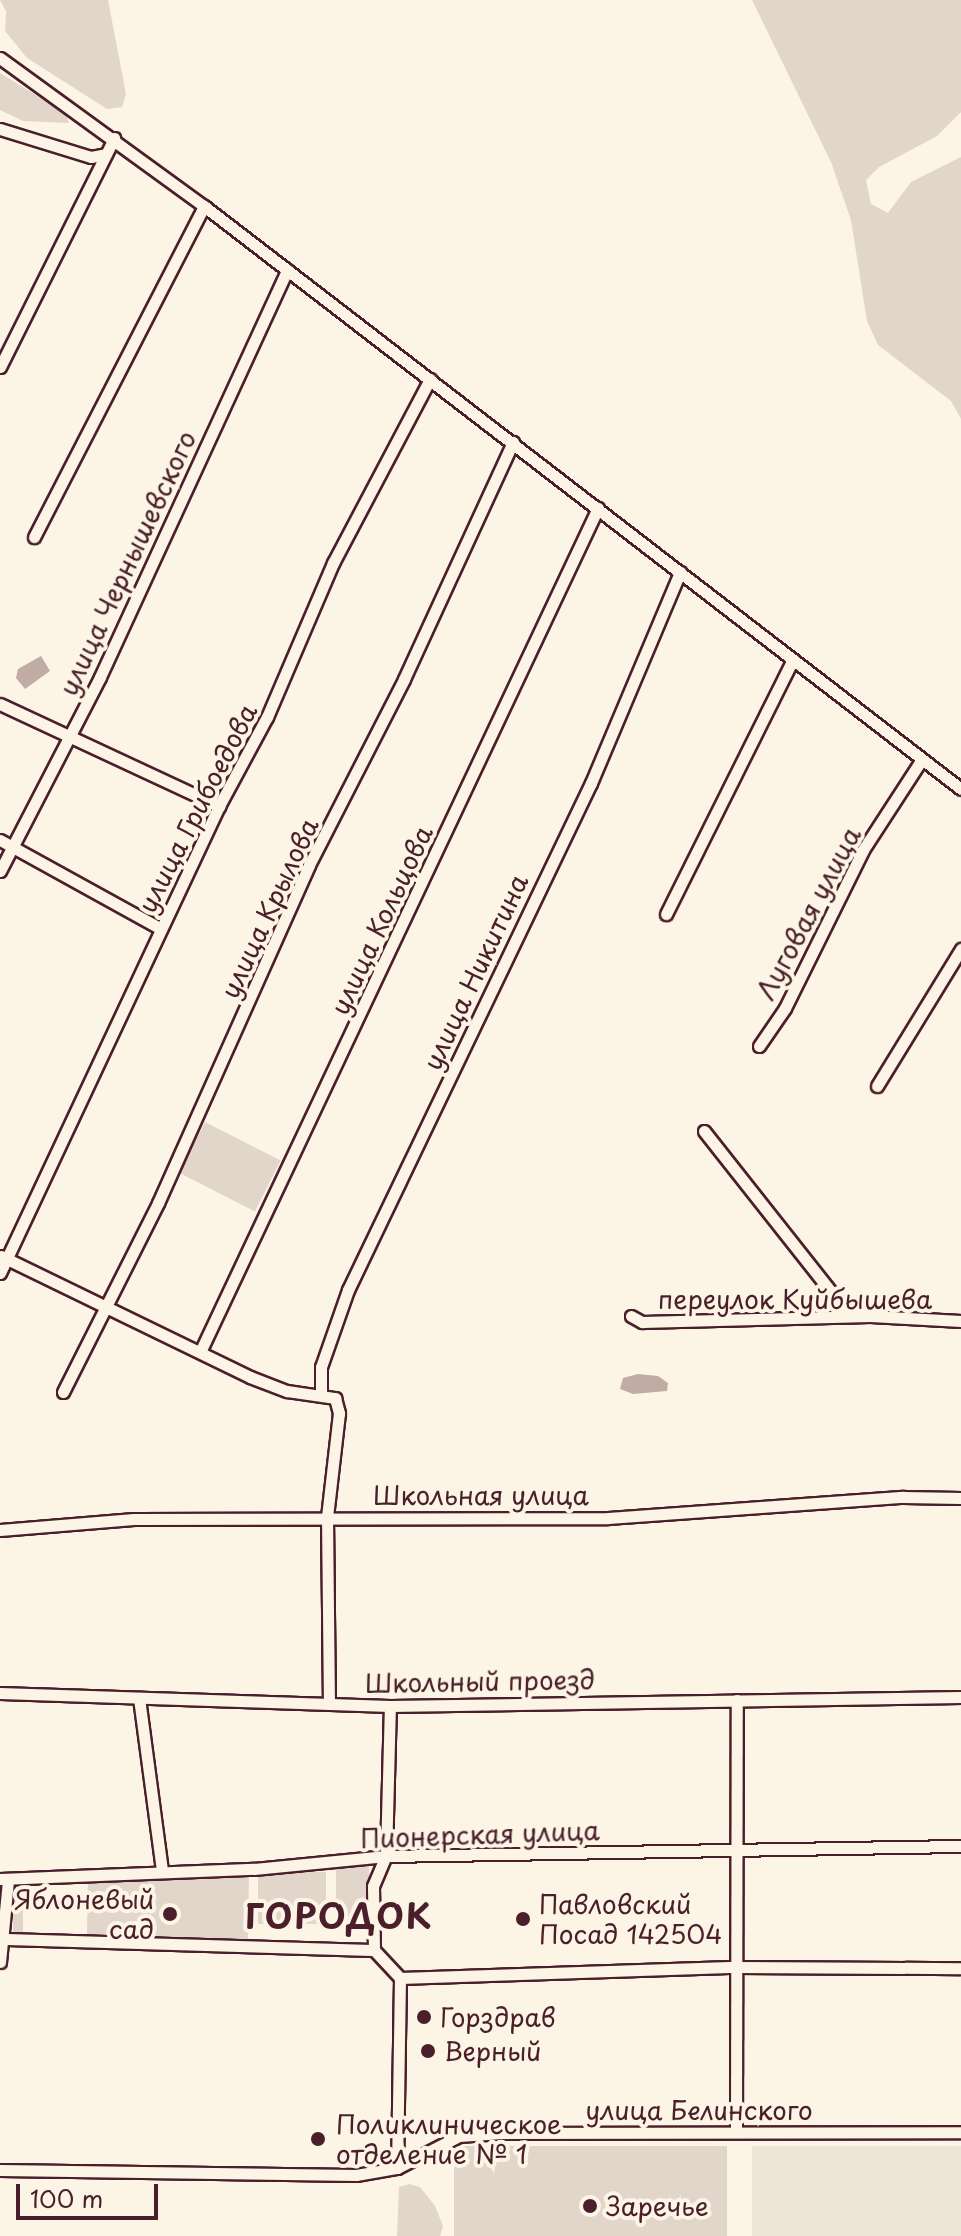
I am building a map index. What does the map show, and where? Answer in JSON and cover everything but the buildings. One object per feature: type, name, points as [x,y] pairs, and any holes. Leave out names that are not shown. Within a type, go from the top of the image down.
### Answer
[{"type":"street","points":[[0,58],[204,206],[961,789]]},
{"type":"street","points":[[0,129],[91,157],[106,154]]},
{"type":"street","points":[[0,367],[114,138]]},
{"type":"street","points":[[34,537],[204,206]]},
{"type":"street","name":"улица Чернышевского","points":[[0,871],[70,735],[287,270]]},
{"type":"street","name":"улица Грибоедова","points":[[0,1273],[3,1257],[219,806],[267,717],[358,513],[430,379]]},
{"type":"street","name":"улица Крылова","points":[[63,1392],[158,1203],[309,865],[404,679],[513,442]]},
{"type":"street","name":"улица Кольцова","points":[[201,1350],[598,508]]},
{"type":"street","name":"улица Никитина","points":[[321,1393],[321,1367],[348,1290],[591,783],[680,572]]},
{"type":"street","points":[[666,914],[792,661]]},
{"type":"street","points":[[0,704],[219,806]]},
{"type":"street","name":"Луговая улица","points":[[759,1046],[785,1008],[863,850],[922,759]]},
{"type":"street","points":[[0,840],[13,844],[161,929]]},
{"type":"street","points":[[877,1086],[961,949]]},
{"type":"street","points":[[704,1131],[842,1306],[870,1316]]},
{"type":"street","points":[[3,1257],[287,1391],[321,1393],[335,1398],[339,1413],[327,1516],[329,1704]]},
{"type":"street","name":"переулок Куйбышева","points":[[631,1316],[642,1322],[870,1316],[961,1321]]},
{"type":"street","name":"Школьная улица","points":[[0,1530],[134,1519],[327,1516],[608,1518],[903,1497],[961,1498]]},
{"type":"street","name":"Школьный проезд","points":[[0,1693],[390,1706],[961,1697]]},
{"type":"street","points":[[139,1698],[162,1870]]},
{"type":"street","points":[[736,2131],[737,1967],[733,1851],[737,1700]]},
{"type":"street","points":[[390,1706],[386,1856],[373,1886],[374,1950],[400,1978],[397,2168]]},
{"type":"street","name":"Пионерская улица","points":[[4,1879],[162,1870],[254,1869],[386,1856],[961,1846]]},
{"type":"street","points":[[0,1962],[4,1939],[4,1879]]},
{"type":"street","points":[[4,1939],[374,1950]]},
{"type":"street","points":[[400,1978],[737,1967],[961,1968]]},
{"type":"street","name":"улица Белинского","points":[[0,2170],[356,2175],[397,2168],[459,2136],[736,2131],[961,2132]]},
{"type":"shaded area","points":[[0,0],[108,0],[126,94],[122,107],[107,109],[27,58],[5,31],[6,11]]},
{"type":"shaded area","points":[[752,0],[961,0],[961,112],[937,136],[879,167],[866,180],[871,204],[888,213],[911,182],[961,157],[961,419],[951,401],[878,345],[867,321],[851,220],[831,162]]},
{"type":"shaded area","points":[[0,73],[65,113],[69,123],[23,121],[0,110]]},
{"type":"shaded area","points":[[41,656],[50,671],[25,689],[16,678],[18,669]]},
{"type":"shaded area","points":[[205,1122],[281,1161],[255,1211],[179,1173]]},
{"type":"shaded area","points":[[638,1374],[658,1376],[668,1383],[667,1391],[633,1394],[620,1389],[623,1378]]},
{"type":"shaded area","points":[[336,1866],[369,1866],[369,1925],[336,1925]]},
{"type":"shaded area","points":[[88,1872],[249,1875],[248,1939],[87,1936]]},
{"type":"shaded area","points":[[258,1872],[326,1872],[326,1924],[258,1924]]},
{"type":"shaded area","points":[[13,1884],[23,1884],[23,1933],[13,1933]]},
{"type":"shaded area","name":"Заречье","points":[[454,2146],[727,2146],[727,2236],[454,2236]]},
{"type":"shaded area","points":[[752,2146],[961,2146],[961,2236],[752,2236]]},
{"type":"shaded area","points":[[409,2184],[420,2187],[435,2206],[443,2226],[440,2236],[397,2236],[399,2187]]},
{"type":"place","name":"Яблоневый сад","points":[[170,1914]]},
{"type":"place","name":"Павловский Посад 142504","points":[[523,1919]]},
{"type":"place","name":"Горздрав","points":[[424,2017]]},
{"type":"place","name":"Верный","points":[[428,2051]]},
{"type":"place","name":"Поликлиническое отделение № 1","points":[[318,2139]]},
{"type":"place","name":"Заречье","points":[[590,2206]]},
{"type":"district","name":"ГОРОДОК","points":[[339,1916]]}]
